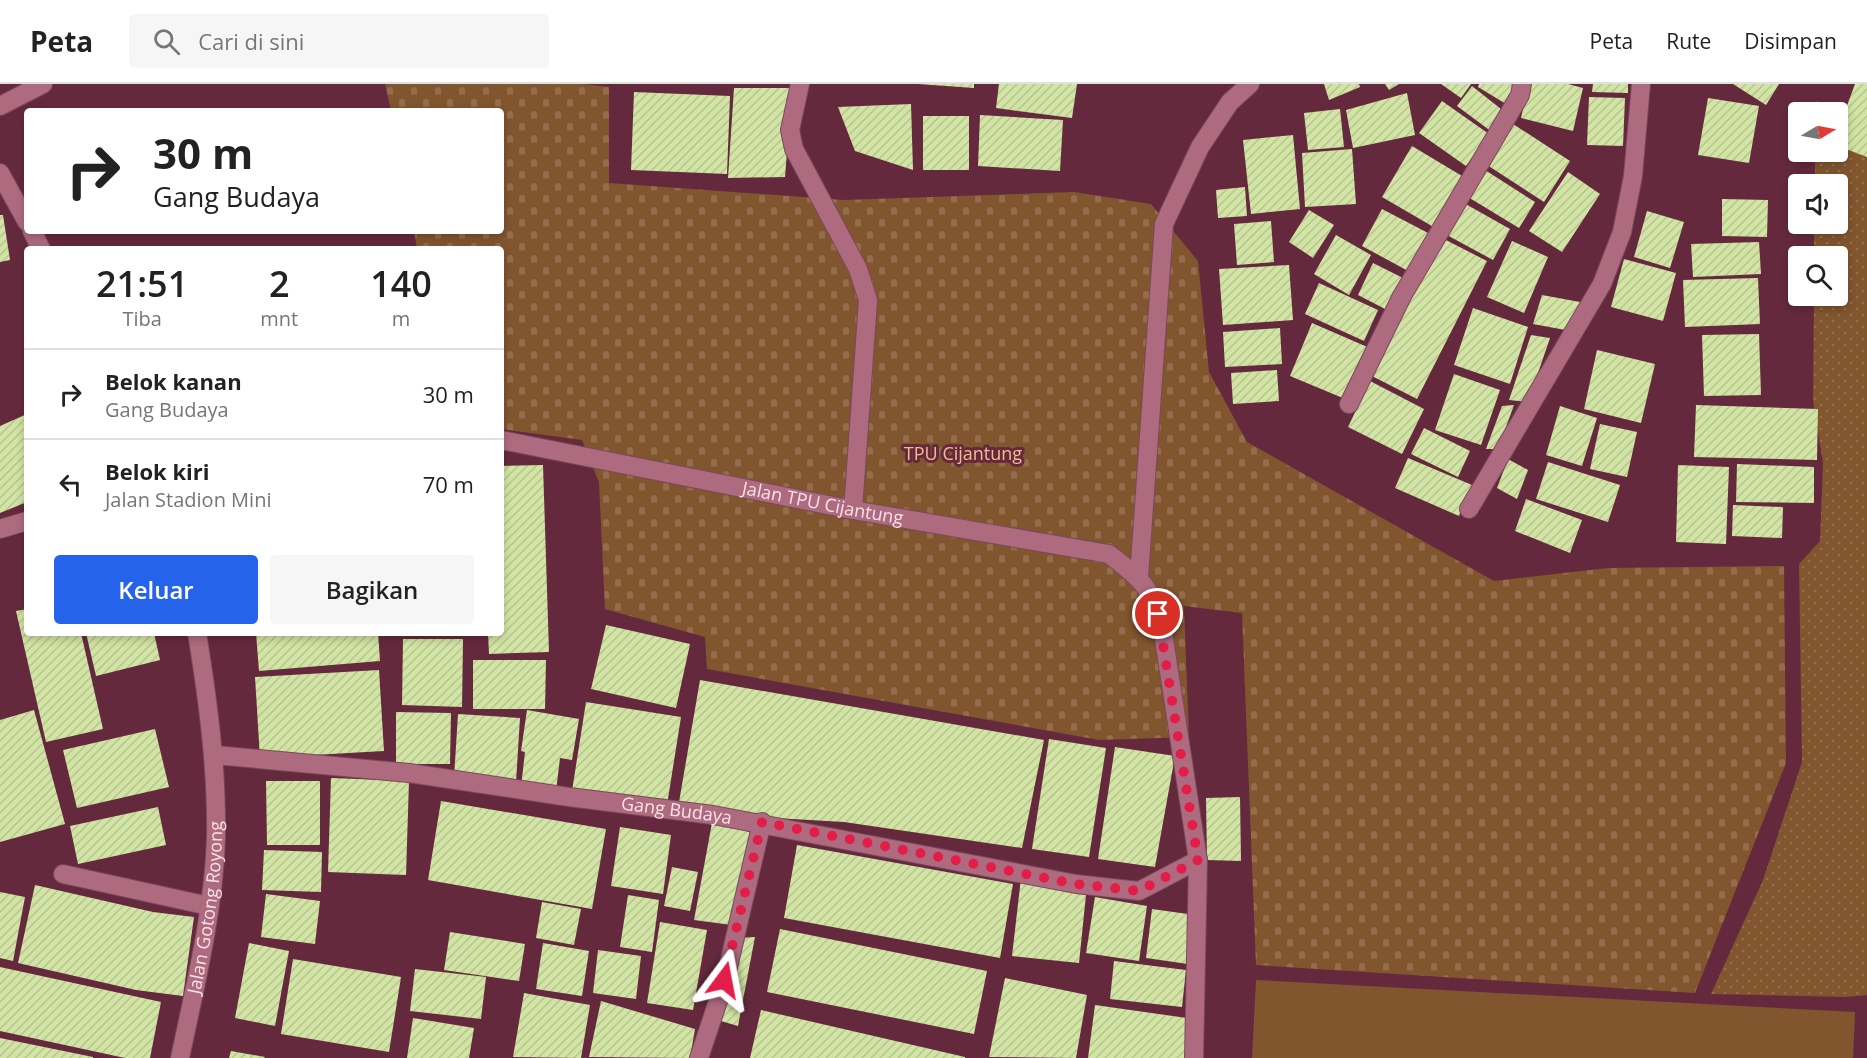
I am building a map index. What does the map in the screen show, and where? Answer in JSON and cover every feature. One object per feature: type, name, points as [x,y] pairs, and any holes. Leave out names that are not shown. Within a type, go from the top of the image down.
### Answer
[{"type":"street","points":[[0,106],[43,84]]},
{"type":"street","points":[[800,84],[790,130],[794,149],[858,269],[868,300],[853,510]]},
{"type":"street","points":[[1139,577],[1164,224],[1200,147],[1230,102],[1250,84]]},
{"type":"street","points":[[1349,404],[1402,296],[1520,95],[1522,84]]},
{"type":"street","points":[[1469,509],[1602,284],[1622,232],[1633,176],[1641,84]]},
{"type":"street","points":[[0,173],[24,217]]},
{"type":"street","name":"Jalan TPU Cijantung","points":[[504,441],[853,510],[1109,554],[1139,577],[1155,601],[1162,626],[1198,860],[1194,1058]]},
{"type":"street","points":[[0,529],[24,522]]},
{"type":"street","name":"Jalan Gotong Royong","points":[[180,1058],[202,954],[216,840],[215,754],[197,636]]},
{"type":"street","name":"Gang Budaya","points":[[215,754],[409,773],[762,822],[1076,884],[1139,891],[1198,860]]},
{"type":"street","points":[[699,1058],[724,980],[762,822]]},
{"type":"street","points":[[63,874],[209,906]]},
{"type":"green space","name":"TPU Cijantung","points":[[385,84],[583,84],[609,87],[609,183],[844,200],[1074,192],[1151,204],[1198,261],[1209,372],[1247,442],[1494,581],[1608,568],[1784,566],[1786,763],[1695,993],[1256,965],[1242,613],[1184,606],[1189,737],[1099,740],[707,669],[705,637],[605,609],[599,482],[582,440],[504,429],[504,246],[416,246],[414,234],[504,234],[504,108],[390,108]]},
{"type":"green space","points":[[1848,113],[1867,120],[1867,995],[1846,997],[1711,994],[1763,880],[1802,762],[1799,564],[1820,541],[1823,463],[1813,401],[1814,306],[1848,306],[1848,246],[1814,246],[1814,234],[1848,234],[1848,174],[1815,174],[1815,162],[1848,162]]},
{"type":"green space","points":[[1256,980],[1855,1012],[1853,1058],[1252,1058]]},
{"type":"building","points":[[918,84],[974,84],[974,88]]},
{"type":"building","points":[[999,84],[1077,84],[1072,118],[996,108]]},
{"type":"building","points":[[1324,84],[1359,84],[1360,87],[1329,100]]},
{"type":"building","points":[[1385,84],[1399,84],[1389,90]]},
{"type":"building","points":[[1441,84],[1471,84],[1461,98]]},
{"type":"building","points":[[1479,84],[1517,84],[1506,104],[1478,87]]},
{"type":"building","points":[[1529,84],[1568,84],[1583,88],[1573,131],[1521,118]]},
{"type":"building","points":[[1593,84],[1628,84],[1628,93],[1592,92]]},
{"type":"building","points":[[1733,84],[1779,84],[1766,105]]},
{"type":"building","points":[[1855,84],[1867,84],[1867,157],[1848,150],[1848,103]]},
{"type":"building","points":[[1472,86],[1506,113],[1492,132],[1457,106]]},
{"type":"building","points":[[734,88],[792,88],[785,177],[728,178]]},
{"type":"building","points":[[634,92],[730,96],[727,174],[631,170]]},
{"type":"building","points":[[1407,93],[1415,135],[1353,148],[1346,110]]},
{"type":"building","points":[[1589,97],[1625,98],[1623,146],[1587,145]]},
{"type":"building","points":[[1708,98],[1759,106],[1749,163],[1698,155]]},
{"type":"building","points":[[1442,101],[1489,134],[1466,166],[1419,133]]},
{"type":"building","points":[[911,104],[913,170],[855,151],[838,107]]},
{"type":"building","points":[[1340,109],[1344,147],[1308,150],[1304,113]]},
{"type":"building","points":[[980,115],[1063,120],[1060,171],[978,166]]},
{"type":"building","points":[[923,116],[969,116],[969,170],[923,170]]},
{"type":"building","points":[[1510,122],[1570,161],[1544,202],[1484,163]]},
{"type":"building","points":[[1293,135],[1300,209],[1251,214],[1243,140]]},
{"type":"building","points":[[1412,146],[1467,179],[1437,229],[1382,197]]},
{"type":"building","points":[[1352,149],[1356,204],[1305,207],[1302,153]]},
{"type":"building","points":[[1485,170],[1535,202],[1519,228],[1468,197]]},
{"type":"building","points":[[1568,172],[1600,194],[1562,252],[1529,231]]},
{"type":"building","points":[[1245,187],[1247,216],[1218,218],[1216,190]]},
{"type":"building","points":[[1722,199],[1768,200],[1767,237],[1722,236]]},
{"type":"building","points":[[1462,202],[1510,229],[1493,260],[1445,234]]},
{"type":"building","points":[[1382,209],[1430,234],[1410,272],[1362,246]]},
{"type":"building","points":[[1309,210],[1334,225],[1313,258],[1289,242]]},
{"type":"building","points":[[1647,211],[1684,222],[1670,268],[1634,257]]},
{"type":"building","points":[[0,215],[3,215],[10,260],[0,262]]},
{"type":"building","points":[[1271,221],[1274,262],[1237,265],[1234,224]]},
{"type":"building","points":[[1336,235],[1371,255],[1349,295],[1314,274]]},
{"type":"building","points":[[1440,237],[1487,261],[1417,399],[1370,375]]},
{"type":"building","points":[[1512,241],[1548,257],[1524,313],[1487,297]]},
{"type":"building","points":[[1759,242],[1761,274],[1693,277],[1691,244]]},
{"type":"building","points":[[1624,259],[1676,273],[1663,321],[1611,307]]},
{"type":"building","points":[[1373,263],[1405,279],[1389,311],[1358,295]]},
{"type":"building","points":[[1289,265],[1293,320],[1223,325],[1219,269]]},
{"type":"building","points":[[1758,278],[1760,324],[1685,327],[1683,280]]},
{"type":"building","points":[[1319,283],[1378,310],[1364,341],[1305,314]]},
{"type":"building","points":[[1542,295],[1580,302],[1571,331],[1533,324]]},
{"type":"building","points":[[1473,308],[1528,327],[1510,384],[1454,365]]},
{"type":"building","points":[[1312,323],[1372,349],[1350,401],[1290,376]]},
{"type":"building","points":[[1280,328],[1282,364],[1225,367],[1223,332]]},
{"type":"building","points":[[1759,334],[1761,395],[1704,396],[1702,335]]},
{"type":"building","points":[[1531,335],[1550,338],[1528,402],[1509,400]]},
{"type":"building","points":[[1597,350],[1655,364],[1641,423],[1584,409]]},
{"type":"building","points":[[1277,370],[1279,401],[1233,404],[1231,373]]},
{"type":"building","points":[[1454,374],[1500,390],[1481,445],[1435,430]]},
{"type":"building","points":[[1370,381],[1424,409],[1402,454],[1348,427]]},
{"type":"building","points":[[1514,405],[1498,449],[1486,449],[1502,406]]},
{"type":"building","points":[[1696,405],[1818,409],[1817,460],[1694,457]]},
{"type":"building","points":[[1560,406],[1597,418],[1582,466],[1546,455]]},
{"type":"building","points":[[24,415],[24,503],[0,513],[0,426]]},
{"type":"building","points":[[1600,424],[1637,432],[1627,477],[1590,469]]},
{"type":"building","points":[[1424,428],[1470,451],[1458,477],[1411,454]]},
{"type":"building","points":[[1408,458],[1472,485],[1459,516],[1395,488]]},
{"type":"building","points":[[1508,459],[1528,470],[1517,499],[1497,488]]},
{"type":"building","points":[[1548,462],[1620,485],[1608,522],[1536,499]]},
{"type":"building","points":[[1737,464],[1814,467],[1814,503],[1736,502]]},
{"type":"building","points":[[543,465],[549,652],[489,654],[488,636],[504,636],[504,466]]},
{"type":"building","points":[[1678,465],[1729,467],[1726,544],[1676,542]]},
{"type":"building","points":[[1526,499],[1582,520],[1570,553],[1515,531]]},
{"type":"building","points":[[1733,505],[1783,507],[1782,538],[1732,536]]},
{"type":"building","points":[[24,610],[24,636],[82,636],[103,729],[46,742],[16,611]]},
{"type":"building","points":[[606,625],[690,644],[676,708],[591,689]]},
{"type":"building","points":[[87,636],[155,636],[160,660],[96,676]]},
{"type":"building","points":[[256,636],[378,636],[380,661],[259,671]]},
{"type":"building","points":[[403,639],[463,639],[462,707],[402,705]]},
{"type":"building","points":[[473,660],[546,660],[545,709],[473,709]]},
{"type":"building","points":[[379,670],[384,751],[260,758],[255,677]]},
{"type":"building","points":[[700,680],[1044,740],[1022,848],[844,822],[721,815],[678,808]]},
{"type":"building","points":[[586,702],[681,717],[667,805],[572,791]]},
{"type":"building","points":[[34,710],[65,824],[0,842],[0,720]]},
{"type":"building","points":[[527,710],[579,719],[572,760],[560,758],[556,791],[521,787],[525,752],[521,751]]},
{"type":"building","points":[[396,712],[451,713],[450,764],[396,764]]},
{"type":"building","points":[[458,714],[520,718],[516,782],[454,778]]},
{"type":"building","points":[[155,729],[169,787],[77,808],[63,750]]},
{"type":"building","points":[[1049,739],[1106,748],[1089,857],[1032,849]]},
{"type":"building","points":[[1115,747],[1175,756],[1155,867],[1098,859]]},
{"type":"building","points":[[331,778],[409,781],[406,875],[328,872]]},
{"type":"building","points":[[266,781],[320,781],[320,845],[267,845]]},
{"type":"building","points":[[1240,797],[1241,861],[1207,860],[1206,798]]},
{"type":"building","points":[[441,801],[606,829],[592,909],[428,880]]},
{"type":"building","points":[[158,807],[166,845],[78,864],[70,826]]},
{"type":"building","points":[[712,823],[754,833],[732,925],[694,920]]},
{"type":"building","points":[[620,827],[671,835],[663,894],[611,886]]},
{"type":"building","points":[[797,845],[1013,884],[1000,958],[784,918]]},
{"type":"building","points":[[264,850],[322,852],[321,892],[262,890]]},
{"type":"building","points":[[672,867],[698,872],[690,911],[664,906]]},
{"type":"building","points":[[1021,878],[1087,885],[1079,963],[1012,956]]},
{"type":"building","points":[[35,885],[153,912],[194,917],[183,996],[136,990],[18,963]]},
{"type":"building","points":[[0,892],[25,897],[13,961],[0,958]]},
{"type":"building","points":[[266,894],[320,901],[315,944],[261,937]]},
{"type":"building","points":[[628,895],[659,900],[652,952],[620,947]]},
{"type":"building","points":[[1095,897],[1147,906],[1139,961],[1086,953]]},
{"type":"building","points":[[542,902],[581,909],[574,945],[536,938]]},
{"type":"building","points":[[1152,909],[1195,915],[1188,964],[1146,958]]},
{"type":"building","points":[[660,922],[707,930],[693,1010],[647,1003]]},
{"type":"building","points":[[780,929],[987,971],[974,1034],[767,992]]},
{"type":"building","points":[[450,932],[525,944],[519,981],[444,970]]},
{"type":"building","points":[[755,937],[738,1026],[721,1021],[739,938]]},
{"type":"building","points":[[249,943],[289,951],[275,1026],[235,1018]]},
{"type":"building","points":[[543,943],[589,951],[582,996],[536,989]]},
{"type":"building","points":[[598,950],[641,956],[636,999],[593,993]]},
{"type":"building","points":[[293,959],[401,977],[389,1052],[281,1034]]},
{"type":"building","points":[[1114,961],[1186,970],[1182,1007],[1110,999]]},
{"type":"building","points":[[0,967],[161,1002],[150,1058],[125,1058],[0,1031]]},
{"type":"building","points":[[415,969],[486,977],[481,1019],[410,1011]]},
{"type":"building","points":[[1005,978],[1087,995],[1076,1058],[989,1057]]},
{"type":"building","points":[[524,993],[590,1005],[581,1058],[513,1057]]},
{"type":"building","points":[[601,1001],[695,1029],[690,1058],[589,1057]]},
{"type":"building","points":[[1095,1005],[1194,1019],[1190,1058],[1088,1058]]},
{"type":"building","points":[[761,1010],[965,1057],[965,1058],[750,1058]]},
{"type":"building","points":[[413,1018],[474,1028],[469,1058],[407,1058]]},
{"type":"building","points":[[0,1038],[93,1057],[93,1058],[0,1058]]},
{"type":"building","points":[[231,1051],[265,1057],[229,1058]]},
{"type":"route","points":[[724,980],[762,822],[1076,884],[1139,891],[1198,860],[1162,626],[1158,614]]}]
